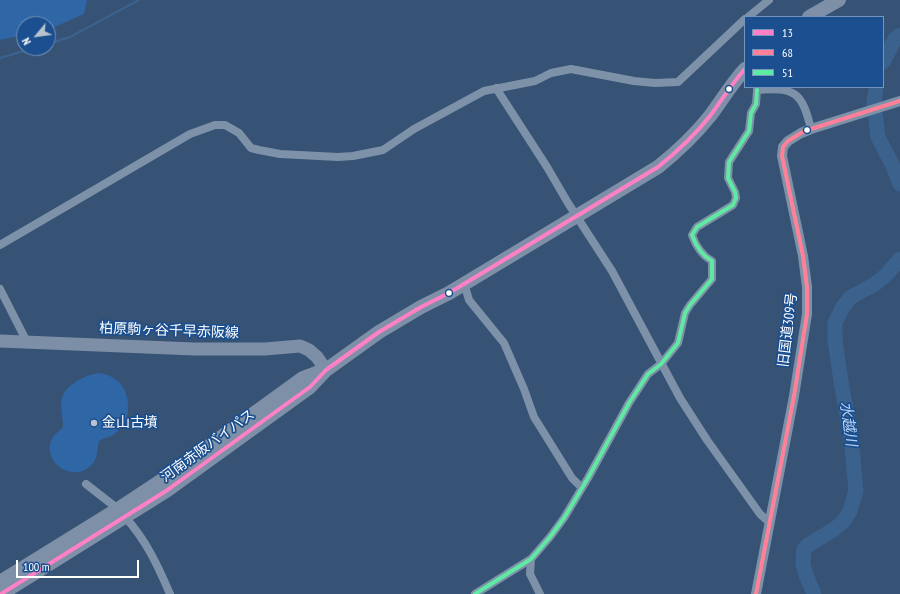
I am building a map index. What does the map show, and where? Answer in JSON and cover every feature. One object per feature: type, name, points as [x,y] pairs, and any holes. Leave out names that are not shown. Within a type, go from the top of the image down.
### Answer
[{"type":"highway","points":[[812,16],[839,0]]},
{"type":"highway","name":"河南赤阪バイパス","points":[[1,594],[122,513],[164,478],[303,378],[326,370],[379,332],[658,167],[678,152],[711,115],[744,70]]},
{"type":"highway","name":"河南赤阪バイパス","points":[[0,582],[122,513]]},
{"type":"main road","name":"柏原駒ヶ谷千早赤阪線","points":[[0,341],[194,349],[265,349],[300,346],[309,350],[317,357],[326,370]]},
{"type":"street","points":[[749,16],[769,0]]},
{"type":"street","points":[[0,245],[190,134],[208,127],[215,125],[226,125],[238,133],[251,148],[259,150],[280,154],[338,157],[353,156],[383,150],[414,129],[484,91],[535,81],[551,73],[571,69],[634,81],[655,83],[678,82],[744,20]]},
{"type":"street","points":[[496,88],[612,271],[680,398],[707,440],[760,514],[769,522]]},
{"type":"street","points":[[475,594],[531,559],[550,538],[582,488],[629,403],[648,374],[661,364],[678,343],[685,313],[712,279],[712,261],[704,256],[696,245],[692,235],[697,227],[733,205],[736,198],[735,192],[728,178],[729,162],[749,131],[751,113],[756,104],[757,88],[791,91],[798,95],[807,112],[811,129]]},
{"type":"street","name":"旧国道309号","points":[[756,594],[794,396],[807,314],[808,286],[782,156],[783,147],[788,141],[811,129],[900,101]]},
{"type":"street","points":[[464,283],[469,300],[504,343],[524,389],[534,417],[572,478],[582,488]]},
{"type":"street","points":[[0,289],[27,342]]},
{"type":"street","points":[[86,484],[122,513],[135,528],[156,560],[170,594]]},
{"type":"street","points":[[531,559],[530,574],[540,594]]},
{"type":"shaded area","points":[[0,0],[87,0],[84,14],[56,26],[56,16],[16,16],[16,37],[0,40]]},
{"type":"shaded area","name":"金山古墳","points":[[92,374],[105,374],[117,380],[121,384],[127,395],[127,418],[115,434],[99,441],[94,462],[88,468],[81,472],[65,470],[58,466],[50,453],[50,444],[52,439],[63,427],[61,404],[62,398],[69,387],[74,383]]},
{"type":"waterway","points":[[56,41],[70,37],[139,0]]},
{"type":"waterway","name":"水越川","points":[[884,60],[895,39],[900,35]]},
{"type":"waterway","points":[[0,58],[16,53]]},
{"type":"waterway","name":"水越川","points":[[876,88],[874,103],[878,137],[892,164],[900,184]]},
{"type":"waterway","name":"水越川","points":[[814,594],[803,564],[804,549],[843,522],[850,511],[856,491],[851,437],[835,341],[835,323],[842,308],[851,297],[875,284],[886,275],[900,259]]},
{"type":"transit line","name":"13","points":[[1,594],[166,491],[310,387],[326,370],[379,332],[421,307],[449,293],[658,167],[698,130],[744,70]]},
{"type":"transit line","name":"51","points":[[475,594],[531,559],[550,537],[564,518],[588,478],[629,403],[648,374],[661,364],[678,343],[685,313],[712,279],[712,261],[699,250],[692,235],[697,227],[733,205],[736,198],[735,192],[728,178],[729,162],[749,131],[751,113],[756,104],[757,90]]},
{"type":"transit line","name":"68","points":[[756,594],[794,396],[807,314],[807,287],[803,256],[782,156],[783,147],[788,141],[811,129],[900,101]]},
{"type":"place","name":"金山古墳","points":[[94,423]]}]
